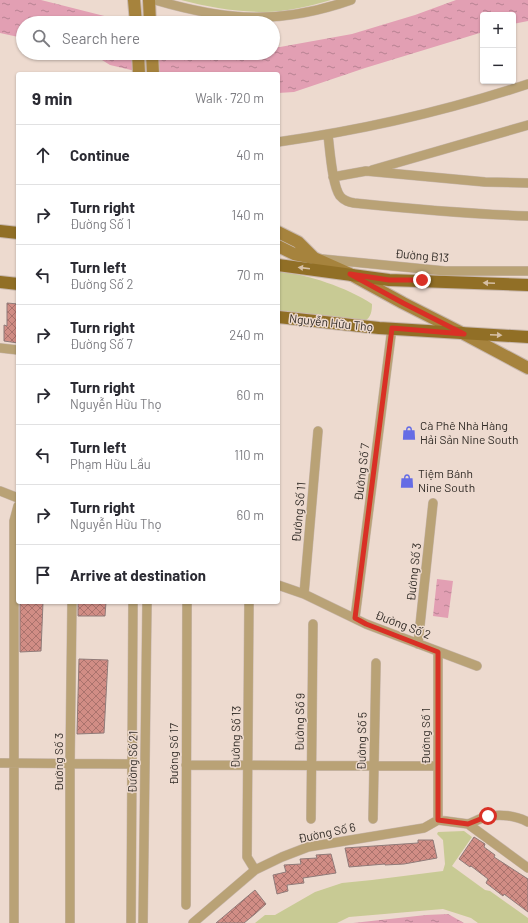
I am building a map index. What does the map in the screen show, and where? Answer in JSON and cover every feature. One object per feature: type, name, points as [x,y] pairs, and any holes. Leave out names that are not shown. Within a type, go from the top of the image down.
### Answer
[{"type":"main road","points":[[134,0],[135,16]]},
{"type":"main road","points":[[149,0],[150,16]]},
{"type":"main road","points":[[138,60],[139,72]]},
{"type":"main road","points":[[152,60],[153,72]]},
{"type":"main road","points":[[0,231],[16,233]]},
{"type":"main road","points":[[280,233],[298,242],[314,258]]},
{"type":"main road","points":[[280,247],[294,254],[314,258],[350,274],[528,368]]},
{"type":"main road","points":[[280,265],[389,280],[528,285]]},
{"type":"main road","points":[[0,282],[16,284]]},
{"type":"main road","name":"Nguyễn Hữu Thọ","points":[[280,317],[464,334],[528,337]]},
{"type":"street","points":[[155,0],[201,12],[228,16]]},
{"type":"street","points":[[280,16],[300,14],[332,7],[351,0]]},
{"type":"street","points":[[280,142],[328,135],[387,123],[503,93],[528,84]]},
{"type":"street","points":[[334,177],[366,171],[528,125]]},
{"type":"street","points":[[328,135],[334,177],[340,196],[346,201],[472,214],[528,216]]},
{"type":"street","points":[[401,161],[399,168],[403,175]]},
{"type":"street","points":[[366,171],[486,182],[528,183]]},
{"type":"street","name":"Đường B13","points":[[314,258],[445,271],[528,271]]},
{"type":"street","name":"Đường Số 7","points":[[355,618],[392,328]]},
{"type":"street","points":[[0,348],[16,350]]},
{"type":"street","name":"Đường Số 11","points":[[304,594],[318,431]]},
{"type":"street","points":[[0,491],[16,497]]},
{"type":"street","name":"Đường Số 3","points":[[418,644],[433,503]]},
{"type":"street","points":[[14,923],[14,522],[16,514]]},
{"type":"street","name":"Đường Số 2","points":[[280,586],[304,594],[366,624],[477,666]]},
{"type":"street","name":"Đường Số 3","points":[[70,923],[72,604]]},
{"type":"street","name":"Đường Số 21","points":[[131,923],[133,604]]},
{"type":"street","name":"Đường Số 21","points":[[143,923],[147,604]]},
{"type":"street","name":"Đường Số 17","points":[[186,905],[187,604]]},
{"type":"street","name":"Đường Số 13","points":[[249,604],[247,857],[255,870]]},
{"type":"street","name":"Đường Số 9","points":[[311,819],[313,624]]},
{"type":"street","name":"Đường Số 1","points":[[438,652],[438,820]]},
{"type":"street","name":"Đường Số 5","points":[[373,819],[376,663]]},
{"type":"street","points":[[0,763],[133,764]]},
{"type":"street","points":[[186,765],[438,766]]},
{"type":"street","points":[[468,824],[488,816],[504,816],[522,819],[528,822]]},
{"type":"street","points":[[438,820],[468,824],[528,868]]},
{"type":"street","name":"Đường Số 6","points":[[193,923],[255,870],[282,857],[308,847],[424,828],[438,820]]},
{"type":"green space","points":[[181,0],[331,0],[289,10],[264,12],[222,9]]},
{"type":"green space","points":[[280,271],[315,279],[339,287],[362,298],[372,304],[370,316],[365,321],[280,311]]},
{"type":"green space","points":[[464,831],[472,837],[452,866],[528,918],[528,923],[478,923],[471,918],[443,909],[349,917],[337,923],[255,923],[265,915],[275,915],[315,892],[342,883],[443,871],[445,864],[443,840],[437,834],[438,832]]},
{"type":"water","points":[[0,0],[41,0],[104,16],[16,16],[16,36],[0,33]]},
{"type":"water","points":[[456,0],[528,0],[528,21],[516,23],[516,12],[480,12],[480,33],[365,68],[294,92],[280,93],[280,72],[140,72],[110,65],[102,60],[280,60],[280,47],[352,34],[415,15]]},
{"type":"water","points":[[437,579],[453,581],[448,618],[433,616]]},
{"type":"water","points":[[448,914],[464,923],[353,923],[426,915]]},
{"type":"building","points":[[7,303],[16,304],[16,343],[4,341],[4,325],[7,326]]},
{"type":"building","points":[[20,604],[43,604],[41,651],[20,652]]},
{"type":"building","points":[[78,604],[106,604],[105,616],[78,616]]},
{"type":"building","points":[[79,659],[108,660],[104,733],[77,734]]},
{"type":"building","points":[[474,837],[485,844],[484,847],[495,855],[494,857],[528,879],[528,912],[486,883],[488,879],[459,859]]},
{"type":"building","points":[[418,840],[433,840],[437,858],[404,864],[349,867],[345,848],[418,843]]},
{"type":"building","points":[[331,854],[336,873],[303,878],[304,883],[287,885],[288,891],[277,894],[273,875],[286,872],[284,865],[301,864],[300,859],[317,858],[316,855]]},
{"type":"building","points":[[255,890],[266,904],[255,914],[244,923],[216,923]]},
{"type":"place","name":"Cà Phê Nhà Hàng Hải Sản Nine South","points":[[409,433]]},
{"type":"place","name":"Tiệm Bánh Nine South","points":[[407,481]]},
{"type":"route","points":[[422,280],[389,280],[350,274],[464,334],[392,328],[355,618],[366,624],[438,652],[438,820],[468,824],[488,816]]}]
